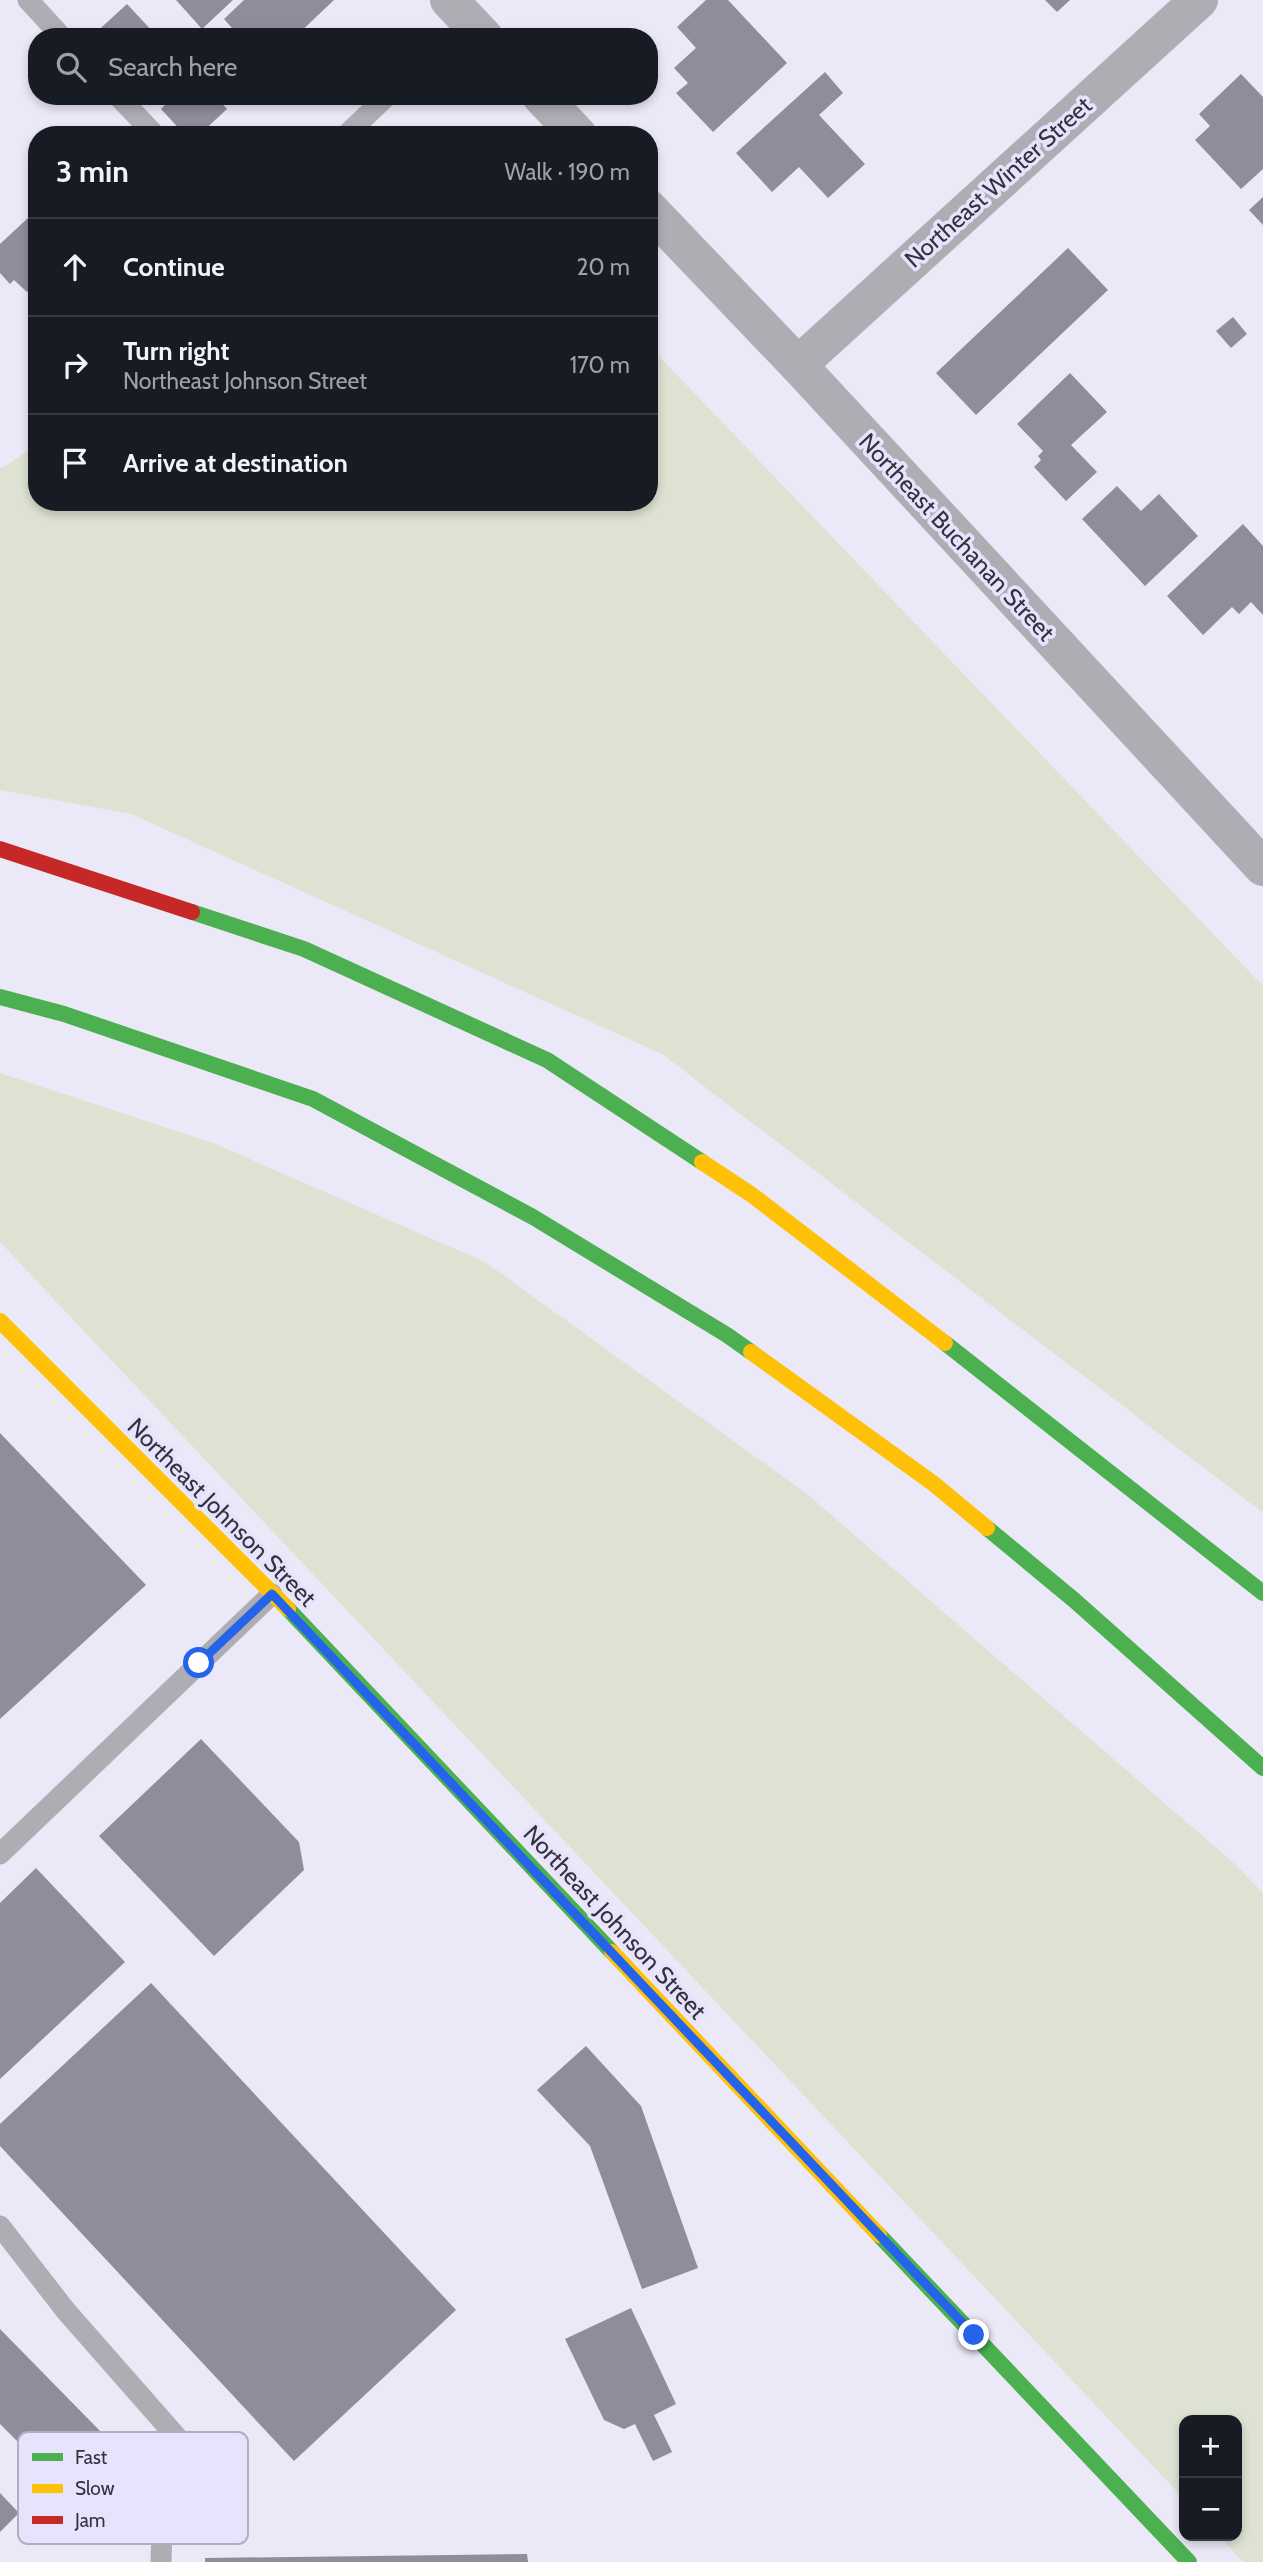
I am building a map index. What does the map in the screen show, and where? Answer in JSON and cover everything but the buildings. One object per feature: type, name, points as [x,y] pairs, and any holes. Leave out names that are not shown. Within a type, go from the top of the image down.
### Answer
[{"type":"main road","points":[[0,849],[304,949],[547,1059],[752,1195],[1263,1593]]},
{"type":"main road","points":[[0,997],[64,1014],[313,1099],[533,1217],[716,1328],[934,1484],[1074,1600],[1263,1768]]},
{"type":"main road","name":"Northeast Johnson Street","points":[[0,1321],[272,1594],[1182,2560]]},
{"type":"street","name":"Northeast Winter Street","points":[[798,365],[1199,0]]},
{"type":"street","points":[[550,105],[569,126]]},
{"type":"street","name":"Northeast Buchanan Street","points":[[658,218],[798,365],[1263,867]]},
{"type":"lane","points":[[28,0],[54,28]]},
{"type":"lane","points":[[127,105],[146,126]]},
{"type":"lane","points":[[355,126],[377,105]]},
{"type":"lane","points":[[0,1854],[272,1594]]},
{"type":"lane","points":[[0,2226],[66,2311],[172,2432]]},
{"type":"lane","points":[[162,2544],[162,2562]]},
{"type":"green space","points":[[658,355],[1263,986],[1263,1513],[662,1054],[131,814],[0,790],[0,468],[28,450],[28,511],[658,511]]},
{"type":"green space","points":[[0,1073],[213,1143],[485,1262],[807,1494],[1236,1865],[1263,1893],[1263,2562],[1243,2562],[1224,2541],[1242,2541],[1242,2415],[1179,2415],[1179,2494],[0,1242]]},
{"type":"traffic: fast","points":[[192,912],[304,949],[547,1060],[702,1162]]},
{"type":"traffic: fast","points":[[0,997],[64,1014],[313,1099],[533,1217],[751,1352]]},
{"type":"traffic: fast","points":[[945,1343],[1263,1593]]},
{"type":"traffic: fast","points":[[987,1528],[1074,1600],[1263,1768]]},
{"type":"traffic: fast","points":[[288,1609],[612,1952]]},
{"type":"traffic: fast","points":[[879,2235],[1189,2562]]},
{"type":"traffic: slow","points":[[702,1162],[752,1195],[945,1343]]},
{"type":"traffic: slow","points":[[0,1321],[288,1609]]},
{"type":"traffic: slow","points":[[751,1352],[934,1484],[987,1528]]},
{"type":"traffic: slow","points":[[612,1952],[879,2235]]},
{"type":"traffic: jam","points":[[0,849],[192,912]]},
{"type":"route","points":[[199,1663],[272,1594],[974,2335]]}]
